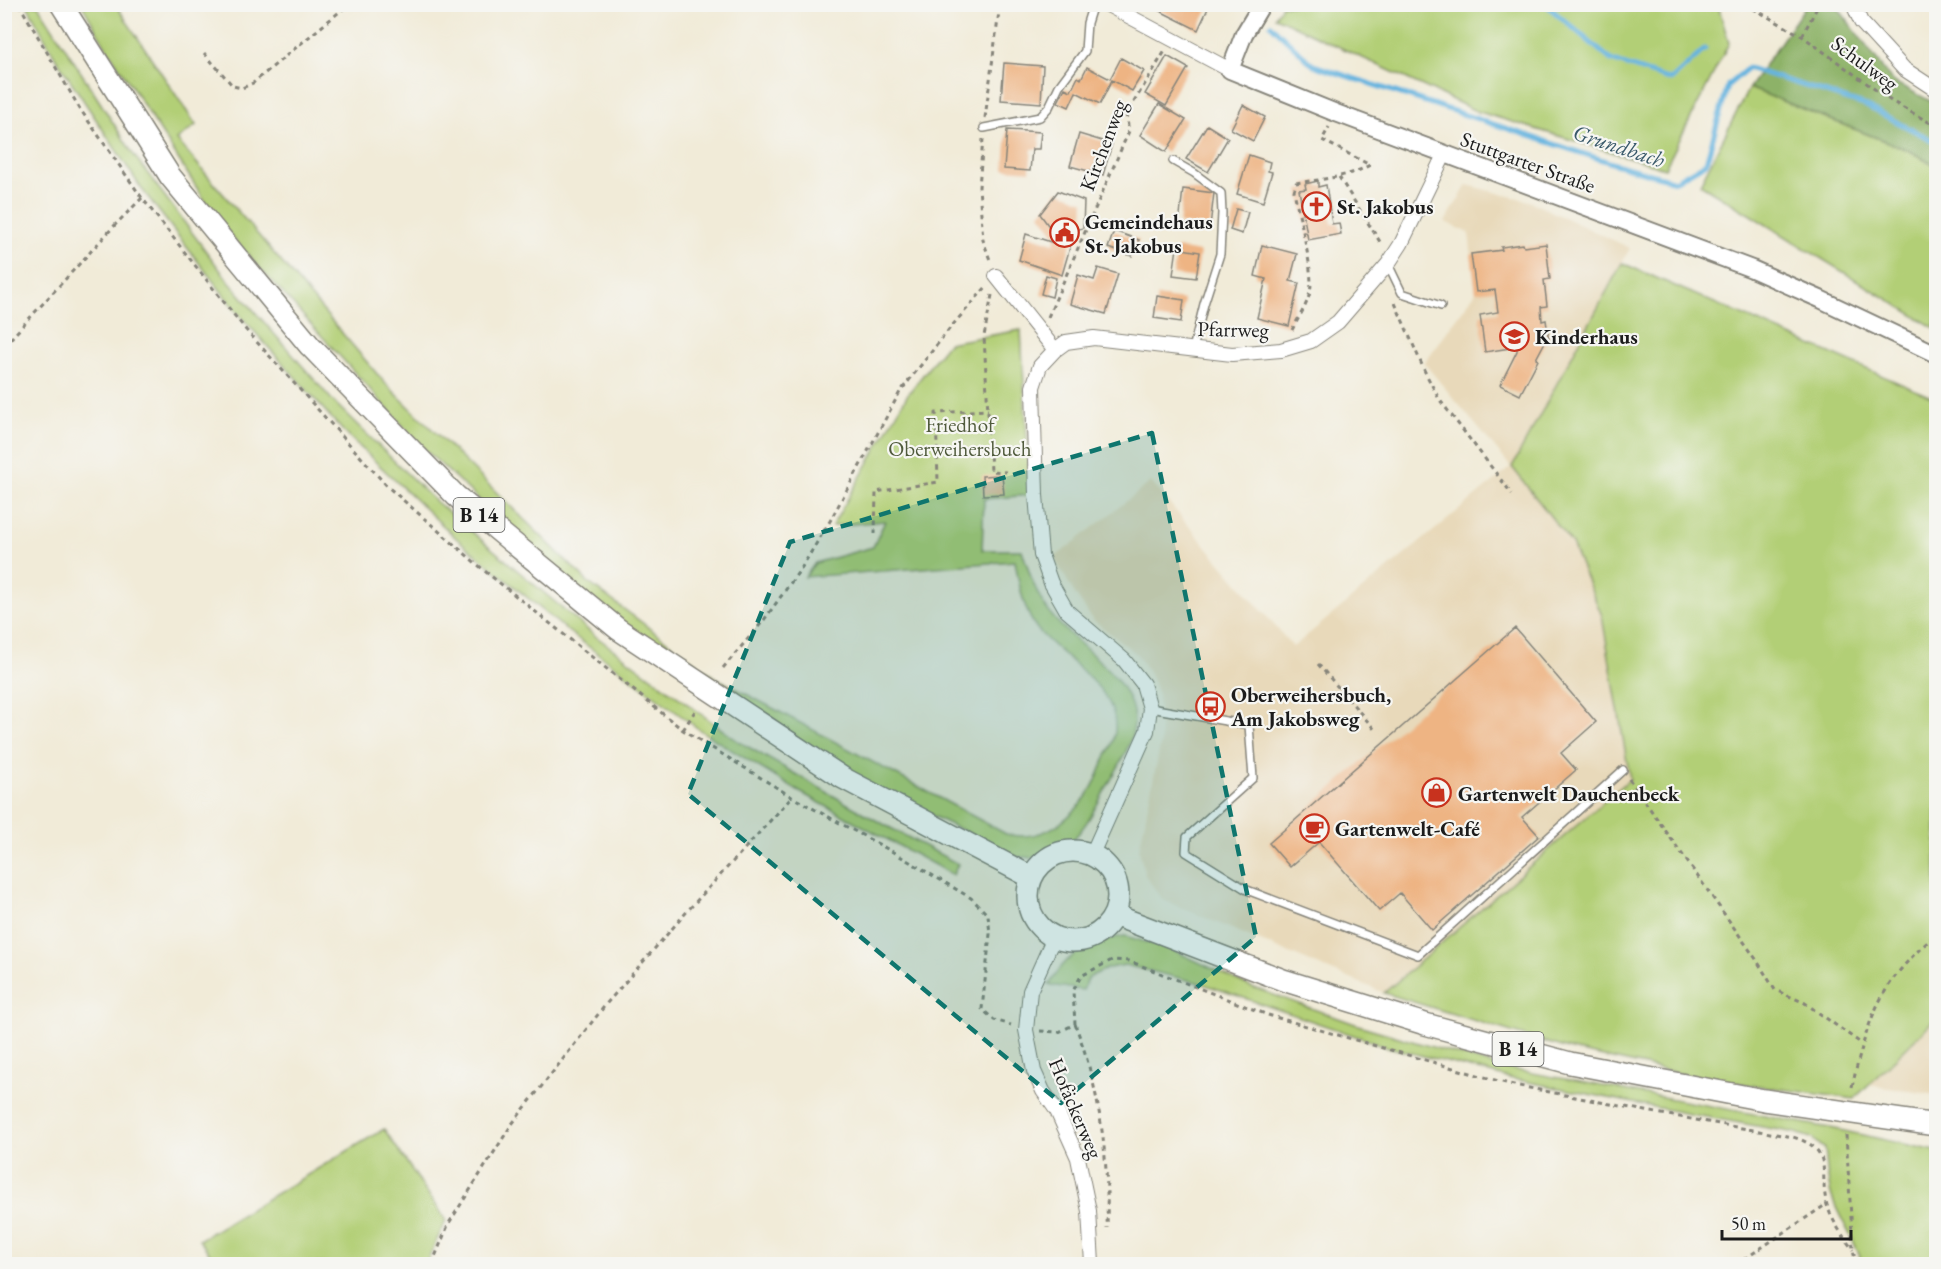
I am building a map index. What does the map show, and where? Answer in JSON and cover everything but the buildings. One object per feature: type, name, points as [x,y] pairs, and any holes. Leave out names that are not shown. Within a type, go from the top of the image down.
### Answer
[{"type":"main road","name":"B 14","points":[[61,4],[170,176],[310,346],[456,496],[618,629],[667,662],[843,778],[1031,877]]},
{"type":"main road","points":[[1076,851],[1092,854],[1104,864],[1115,881],[1117,902],[1114,915],[1103,929],[1088,938],[1071,941],[1054,937],[1042,929],[1033,918],[1028,904],[1031,877],[1043,862],[1058,853],[1076,851]]},
{"type":"main road","name":"B 14","points":[[1114,915],[1282,980],[1425,1024],[1570,1063],[1764,1101],[1936,1125]]},
{"type":"street","name":"Stuttgarter Straße","points":[[1106,4],[1230,70],[1444,155],[1752,270],[1820,299],[1936,354]]},
{"type":"street","points":[[1230,70],[1244,34],[1262,4]]},
{"type":"street","points":[[1853,4],[1862,22],[1904,69],[1936,90]]},
{"type":"street","name":"Pfarrweg","points":[[1055,350],[1066,342],[1094,338],[1232,354],[1281,350],[1311,341],[1338,322],[1390,261],[1401,244],[1444,155]]},
{"type":"street","points":[[996,276],[1055,350],[1040,366],[1033,387],[1036,495],[1041,555],[1051,582],[1067,611],[1124,660],[1143,684],[1150,708],[1147,731],[1092,854]]},
{"type":"street","name":"Hofäckerweg","points":[[1054,937],[1030,991],[1026,1030],[1034,1071],[1043,1091],[1057,1111],[1078,1158],[1089,1212],[1092,1264]]},
{"type":"lane","points":[[984,128],[1040,117],[1085,51],[1087,23],[1093,4]]},
{"type":"lane","points":[[1173,161],[1221,193],[1220,254],[1193,349]]},
{"type":"lane","points":[[1390,261],[1402,293],[1441,306]]},
{"type":"lane","points":[[1150,708],[1249,725],[1253,778],[1187,837],[1186,852],[1247,890],[1418,955],[1623,770]]},
{"type":"path","points":[[204,54],[233,86],[242,88],[253,83],[349,4]]},
{"type":"path","name":"Schulweg","points":[[1745,4],[1802,36],[1891,100],[1936,126]]},
{"type":"path","points":[[1802,36],[1819,4]]},
{"type":"path","name":"Kirchenweg","points":[[1041,332],[1129,131],[1126,115],[1172,39]]},
{"type":"path","points":[[1281,350],[1311,290],[1310,273],[1294,191],[1296,183],[1339,177],[1355,173],[1370,165],[1322,140],[1336,113]]},
{"type":"path","points":[[1339,177],[1390,261]]},
{"type":"path","points":[[4,346],[142,198]]},
{"type":"path","points":[[996,276],[984,336],[992,471],[1006,472]]},
{"type":"path","points":[[723,668],[764,620],[802,567],[830,521],[900,392],[950,328],[996,276]]},
{"type":"path","points":[[1394,302],[1439,399],[1512,494]]},
{"type":"path","points":[[875,534],[876,492],[938,482],[936,413],[988,410]]},
{"type":"path","points":[[1318,664],[1376,731]]},
{"type":"path","points":[[695,711],[684,730],[792,797],[971,898],[988,915],[990,934],[982,1009],[994,1020],[1026,1030],[1059,1032],[1075,1024]]},
{"type":"path","points":[[1623,770],[1756,959],[1775,990],[1805,1003],[1862,1044]]},
{"type":"path","points":[[432,1264],[449,1223],[512,1124],[607,1003],[792,797]]},
{"type":"path","points":[[1852,1087],[1862,1044],[1878,1002],[1893,977],[1920,948],[1936,935]]},
{"type":"path","points":[[1107,1231],[1105,1141],[1088,1056],[1075,1024],[1073,991],[1081,976],[1112,960],[1129,961],[1268,1016],[1509,1084],[1810,1142],[1822,1157],[1827,1204],[1840,1233],[1853,1250]]},
{"type":"path","points":[[1846,1136],[1853,1250],[1856,1264]]},
{"type":"path","points":[[1737,1264],[1827,1204]]},
{"type":"highlighted area","points":[[1152,433],[1256,937],[1061,1103],[688,794],[790,542]]},
{"type":"shaded area","points":[[1467,185],[1529,201],[1630,248],[1512,467],[1572,544],[1602,616],[1630,779],[1384,993],[1163,900],[1145,875],[1139,850],[1161,742],[1158,694],[1151,676],[1137,654],[1093,620],[1054,558],[1151,482],[1293,647],[1511,467],[1424,363],[1476,292],[1469,233],[1445,222]]},
{"type":"shaded area","points":[[1936,1018],[1936,1095],[1868,1085]]},
{"type":"green space","points":[[1807,4],[1836,5],[1892,81],[1936,104],[1936,166],[1908,150],[1749,88]]},
{"type":"green space","points":[[27,5],[38,5],[133,154],[230,283],[333,401],[432,498],[594,635],[738,741],[872,818],[958,864],[953,875],[798,791],[704,733],[565,629],[456,538],[343,431],[237,312],[141,188],[55,57]]},
{"type":"green space","name":"Friedhof Oberweihersbuch","points":[[82,5],[116,5],[196,125],[177,140],[384,382],[589,583],[715,677],[1006,834],[1027,836],[1055,826],[1079,806],[1094,784],[1112,745],[1115,720],[1110,705],[1090,678],[1038,630],[1022,597],[1015,561],[805,577],[815,563],[873,547],[885,521],[832,526],[908,394],[948,343],[1021,330],[1030,495],[984,499],[982,550],[1022,550],[1036,590],[1044,605],[1060,625],[1113,675],[1124,689],[1131,705],[1134,721],[1126,752],[1093,812],[1075,838],[1050,855],[1017,857],[867,784],[607,617],[424,449],[220,224],[105,45]]},
{"type":"green space","points":[[1282,5],[1718,5],[1729,43],[1665,168],[1476,111],[1275,17]]},
{"type":"green space","points":[[1749,88],[1908,150],[1936,166],[1936,329],[1700,184]]},
{"type":"green space","points":[[1622,263],[1936,399],[1936,1018],[1854,1099],[1701,1078],[1571,1050],[1384,993],[1630,779],[1602,616],[1572,544],[1512,467]]},
{"type":"green space","points":[[1125,936],[1173,950],[1249,986],[1358,1025],[1500,1067],[1835,1129],[1936,1151],[1936,1264],[1862,1264],[1831,1194],[1825,1149],[1811,1138],[1796,1133],[1513,1079],[1388,1047],[1200,983],[1125,965],[1109,968],[1089,977],[1083,990],[1049,985],[1062,966],[1075,954],[1108,939]]},
{"type":"green space","points":[[384,1129],[446,1220],[426,1264],[218,1264],[199,1240]]},
{"type":"waterway","points":[[1545,4],[1611,60],[1671,80],[1705,49]]},
{"type":"waterway","name":"Grundbach","points":[[1271,25],[1313,65],[1615,164],[1675,181],[1706,163],[1728,85],[1748,68],[1864,105],[1936,142]]},
{"type":"place","name":"St. Jakobus","points":[[1316,206]]},
{"type":"place","name":"Gemeindehaus St. Jakobus","points":[[1064,233]]},
{"type":"place","name":"Kinderhaus","points":[[1514,336]]},
{"type":"place","name":"Oberweihersbuch, Am Jakobsweg","points":[[1210,706]]},
{"type":"place","name":"Gartenwelt Dauchenbeck","points":[[1437,793]]},
{"type":"place","name":"Gartenwelt-Café","points":[[1314,828]]}]
